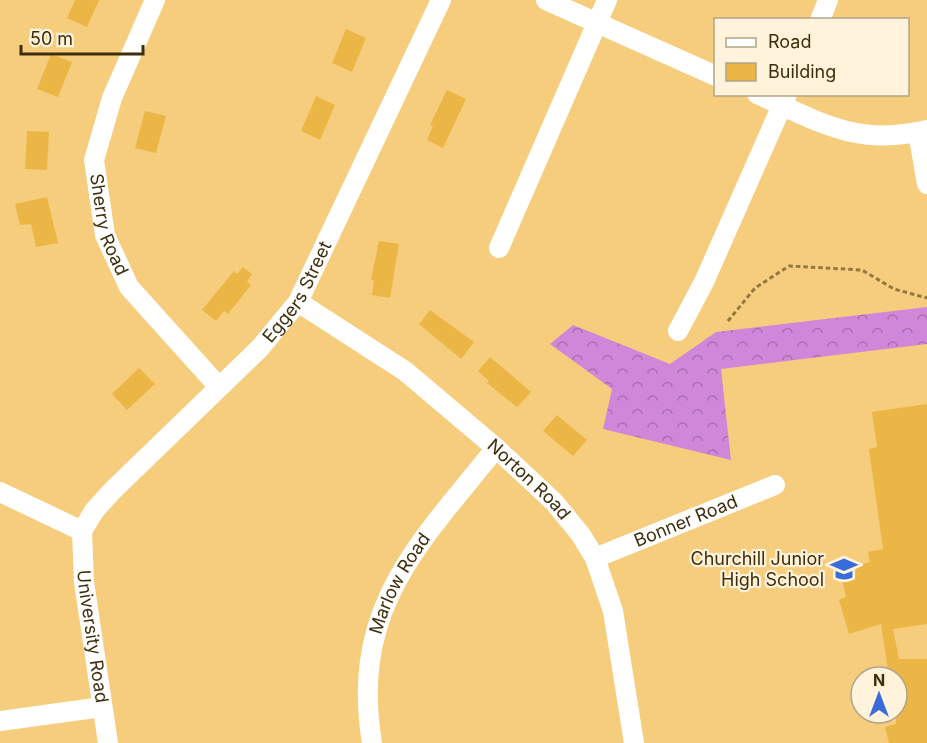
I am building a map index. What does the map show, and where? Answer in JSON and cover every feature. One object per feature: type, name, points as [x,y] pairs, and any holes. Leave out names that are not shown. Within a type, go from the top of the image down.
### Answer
[{"type":"street","name":"Sherry Road","points":[[154,0],[112,98],[94,160],[105,235],[129,287],[219,387]]},
{"type":"street","name":"Eggers Street","points":[[82,531],[94,511],[112,491],[260,348],[298,302],[441,0]]},
{"type":"street","points":[[546,0],[714,75]]},
{"type":"street","points":[[499,248],[607,0]]},
{"type":"street","points":[[821,18],[828,0]]},
{"type":"street","points":[[767,96],[785,100],[838,130],[864,135],[923,131],[927,184]]},
{"type":"street","points":[[678,331],[704,282],[785,100]]},
{"type":"street","name":"Norton Road","points":[[298,302],[405,371],[496,448],[554,502],[595,558],[613,611],[634,743]]},
{"type":"street","name":"Marlow Road","points":[[372,743],[366,706],[368,662],[380,618],[411,553],[496,448]]},
{"type":"street","name":"Bonner Road","points":[[595,558],[775,485]]},
{"type":"street","points":[[0,492],[82,531]]},
{"type":"street","name":"University Road","points":[[82,531],[84,582],[108,743]]},
{"type":"street","points":[[0,720],[102,707]]},
{"type":"path","points":[[728,321],[755,288],[789,266],[862,270],[894,289],[927,298]]},
{"type":"green space","points":[[927,307],[927,344],[721,369],[731,460],[603,429],[612,389],[550,344],[573,325],[670,364],[716,332]]},
{"type":"building","points":[[75,0],[99,0],[87,27],[67,18]]},
{"type":"building","points":[[346,29],[366,38],[352,72],[332,63]]},
{"type":"building","points":[[51,54],[72,62],[58,97],[37,89]]},
{"type":"building","points":[[447,90],[466,99],[443,148],[427,140],[433,126],[430,125]]},
{"type":"building","points":[[316,96],[335,105],[320,140],[301,131]]},
{"type":"building","points":[[145,111],[166,116],[156,153],[135,148]]},
{"type":"building","points":[[27,131],[49,132],[47,170],[25,169]]},
{"type":"building","points":[[47,197],[58,243],[36,247],[31,224],[20,225],[15,204]]},
{"type":"building","points":[[379,241],[399,244],[390,298],[372,295],[374,280],[371,280]]},
{"type":"building","points":[[243,267],[252,274],[247,282],[251,285],[228,314],[224,311],[216,321],[202,310],[234,271],[237,274]]},
{"type":"building","points":[[430,310],[474,342],[461,359],[419,324]]},
{"type":"building","points":[[490,357],[531,392],[517,407],[487,383],[489,381],[478,371]]},
{"type":"building","points":[[139,368],[155,384],[127,410],[112,394]]},
{"type":"building","points":[[927,404],[927,624],[893,629],[899,659],[927,659],[927,743],[889,743],[885,727],[909,725],[909,665],[887,665],[881,624],[849,634],[839,600],[846,597],[840,570],[870,562],[868,552],[883,549],[869,449],[877,447],[872,412]]},
{"type":"building","points":[[557,415],[587,440],[573,456],[543,431]]},
{"type":"place","name":"Churchill Junior High School","points":[[844,569]]}]
